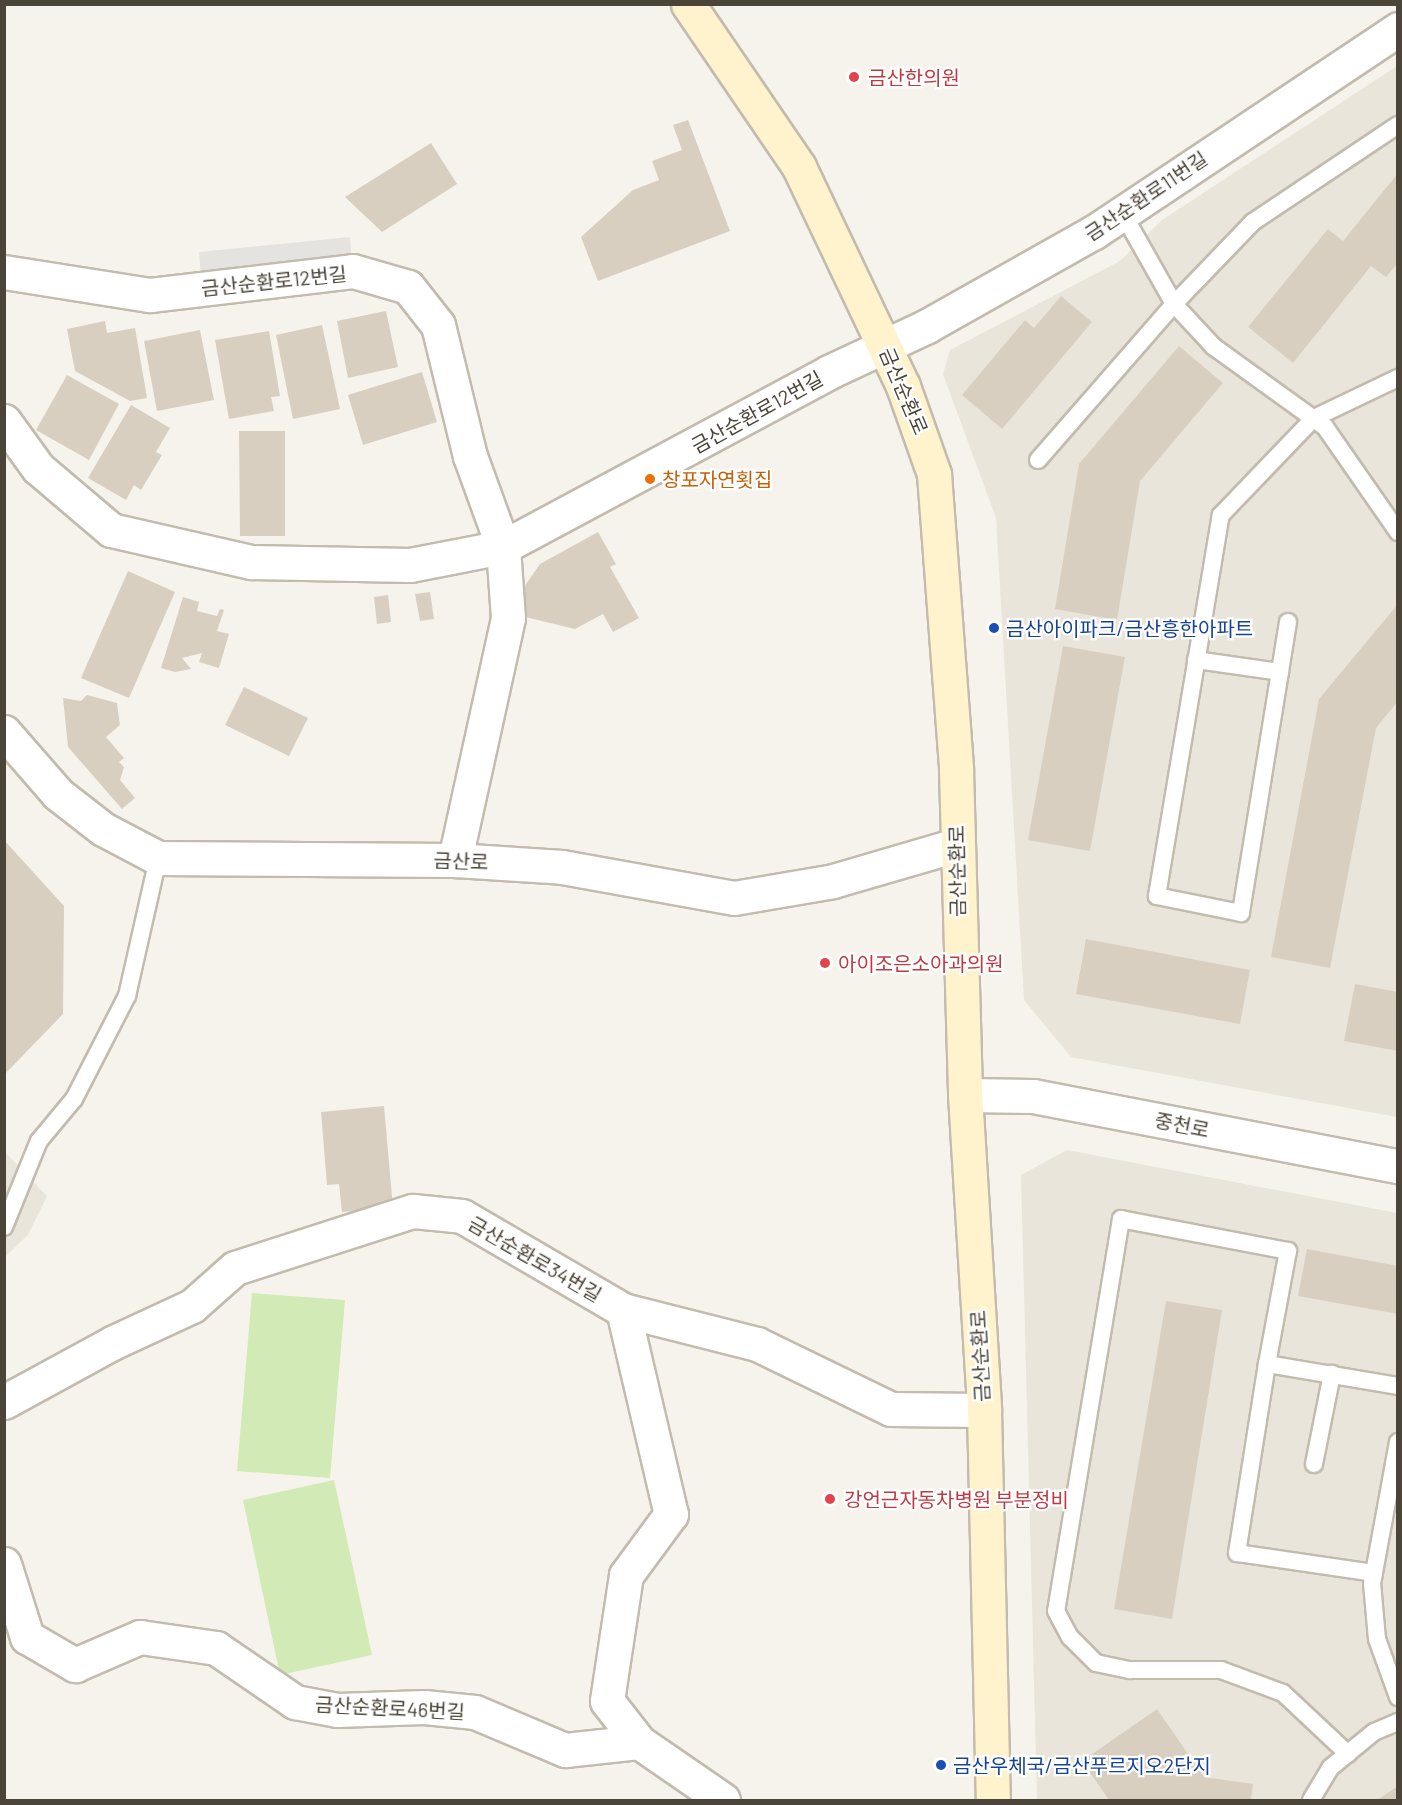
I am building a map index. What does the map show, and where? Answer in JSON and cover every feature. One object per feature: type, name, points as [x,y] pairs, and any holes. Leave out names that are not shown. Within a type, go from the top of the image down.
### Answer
[{"type":"street","name":"금산순환로","points":[[688,4],[799,167],[885,347],[934,474],[957,770],[956,845],[965,1095],[984,1410],[993,1800]]},
{"type":"street","name":"금산순환로11번길","points":[[885,347],[1094,232],[1398,30]]},
{"type":"street","name":"금산순환로12번길","points":[[4,272],[150,295],[353,271],[408,286],[438,325],[470,456],[503,547],[508,618],[455,860]]},
{"type":"street","name":"금산순환로12번길","points":[[4,421],[38,468],[111,530],[251,562],[410,565],[503,547],[829,372],[885,347]]},
{"type":"street","name":"금산로","points":[[4,732],[58,794],[103,829],[158,858],[455,860],[562,867],[734,898],[833,881],[956,845]]},
{"type":"street","name":"중천로","points":[[965,1095],[1033,1096],[1398,1166]]},
{"type":"street","name":"금산순환로34번길","points":[[4,1402],[112,1343],[192,1306],[235,1268],[413,1211],[462,1216],[623,1310],[757,1344],[891,1409],[984,1410]]},
{"type":"street","points":[[623,1310],[671,1514],[626,1575],[607,1701],[639,1742],[723,1800]]},
{"type":"street","name":"금산순환로46번길","points":[[4,1564],[27,1636],[75,1665],[140,1636],[216,1648],[295,1702],[337,1710],[475,1712],[565,1750],[639,1742]]},
{"type":"lane","points":[[1038,460],[1174,304],[1253,222],[1398,125]]},
{"type":"lane","points":[[1122,212],[1174,304],[1215,347],[1325,427],[1398,532]]},
{"type":"lane","points":[[1288,622],[1240,913],[1157,896],[1221,515],[1314,418],[1398,378]]},
{"type":"lane","points":[[1196,660],[1280,672]]},
{"type":"lane","points":[[4,1227],[39,1141],[74,1099],[127,996],[158,858]]},
{"type":"lane","points":[[1347,1754],[1283,1693],[1221,1670],[1130,1670],[1096,1663],[1070,1637],[1056,1611],[1121,1219],[1288,1251],[1267,1364],[1238,1553],[1374,1574]]},
{"type":"lane","points":[[1267,1364],[1398,1386]]},
{"type":"lane","points":[[1314,1464],[1332,1374]]},
{"type":"lane","points":[[1398,1442],[1374,1574],[1377,1639],[1398,1697]]},
{"type":"lane","points":[[1311,1800],[1330,1768],[1374,1732],[1398,1722]]},
{"type":"shaded area","points":[[1397,66],[1397,1117],[1071,1057],[1024,1000],[996,518],[943,374],[950,350],[1120,261],[1162,220]]},
{"type":"shaded area","points":[[350,237],[352,265],[201,278],[199,252]]},
{"type":"shaded area","points":[[1067,1150],[1397,1213],[1397,1800],[1037,1800],[1021,1175]]},
{"type":"shaded area","points":[[5,1152],[47,1196],[28,1235],[5,1257]]},
{"type":"green space","points":[[252,1293],[345,1300],[330,1478],[237,1471]]},
{"type":"green space","points":[[334,1480],[372,1655],[280,1675],[243,1500]]},
{"type":"building","points":[[688,120],[730,231],[598,281],[581,237],[633,190],[659,180],[652,161],[682,150],[673,125]]},
{"type":"building","points":[[431,143],[457,184],[382,232],[345,197]]},
{"type":"building","points":[[1398,173],[1398,263],[1386,277],[1371,266],[1293,363],[1248,327],[1328,229],[1343,241]]},
{"type":"building","points":[[1061,296],[1092,322],[1002,429],[962,395],[1025,320],[1034,328]]},
{"type":"building","points":[[386,311],[398,367],[348,378],[337,321]]},
{"type":"building","points":[[105,321],[107,333],[135,328],[147,398],[130,401],[75,371],[67,329]]},
{"type":"building","points":[[322,325],[340,409],[293,419],[276,335]]},
{"type":"building","points":[[200,330],[214,400],[157,411],[144,341]]},
{"type":"building","points":[[269,331],[280,396],[271,397],[274,411],[229,419],[215,340]]},
{"type":"building","points":[[1179,346],[1223,383],[1140,481],[1117,620],[1055,609],[1079,464]]},
{"type":"building","points":[[422,372],[437,422],[363,445],[348,395]]},
{"type":"building","points":[[67,375],[119,404],[89,460],[36,430]]},
{"type":"building","points":[[131,405],[170,428],[156,452],[162,455],[141,490],[134,485],[126,500],[88,478]]},
{"type":"building","points":[[239,431],[285,431],[285,536],[240,536]]},
{"type":"building","points":[[598,532],[616,564],[610,567],[639,618],[613,632],[603,614],[575,629],[517,615],[526,584],[540,564]]},
{"type":"building","points":[[128,571],[175,592],[129,698],[81,678]]},
{"type":"building","points":[[430,592],[434,619],[420,621],[415,594]]},
{"type":"building","points":[[388,595],[391,622],[377,624],[374,597]]},
{"type":"building","points":[[183,597],[199,602],[197,611],[217,616],[220,609],[224,610],[217,631],[229,634],[219,668],[199,662],[202,653],[182,658],[191,669],[175,672],[161,668]]},
{"type":"building","points":[[1398,604],[1398,701],[1376,728],[1330,968],[1271,957],[1319,699]]},
{"type":"building","points":[[1063,646],[1125,657],[1090,851],[1028,840]]},
{"type":"building","points":[[244,687],[308,718],[289,756],[225,725]]},
{"type":"building","points":[[87,695],[117,703],[120,725],[106,737],[124,758],[119,762],[124,767],[120,780],[135,798],[122,809],[68,747],[63,698],[81,701]]},
{"type":"building","points":[[4,840],[64,906],[63,1014],[4,1075]]},
{"type":"building","points":[[1086,939],[1250,970],[1240,1024],[1076,994]]},
{"type":"building","points":[[1355,984],[1398,992],[1398,1051],[1344,1041]]},
{"type":"building","points":[[384,1106],[393,1208],[342,1212],[339,1184],[327,1185],[321,1112]]},
{"type":"building","points":[[1307,1249],[1398,1266],[1398,1314],[1298,1296]]},
{"type":"building","points":[[1166,1301],[1222,1310],[1172,1619],[1114,1609]]},
{"type":"building","points":[[1157,1709],[1204,1777],[1253,1784],[1251,1800],[1109,1800],[1082,1761]]},
{"type":"building","points":[[1398,1786],[1398,1800],[1377,1800]]},
{"type":"place","name":"금산한의원","points":[[854,77]]},
{"type":"place","name":"창포자연횟집","points":[[650,479]]},
{"type":"place","name":"금산아이파크/금산흥한아파트","points":[[994,628]]},
{"type":"place","name":"아이조은소아과의원","points":[[825,963]]},
{"type":"place","name":"강언근자동차병원 부분정비","points":[[830,1499]]},
{"type":"place","name":"금산우체국/금산푸르지오2단지","points":[[941,1765]]}]
